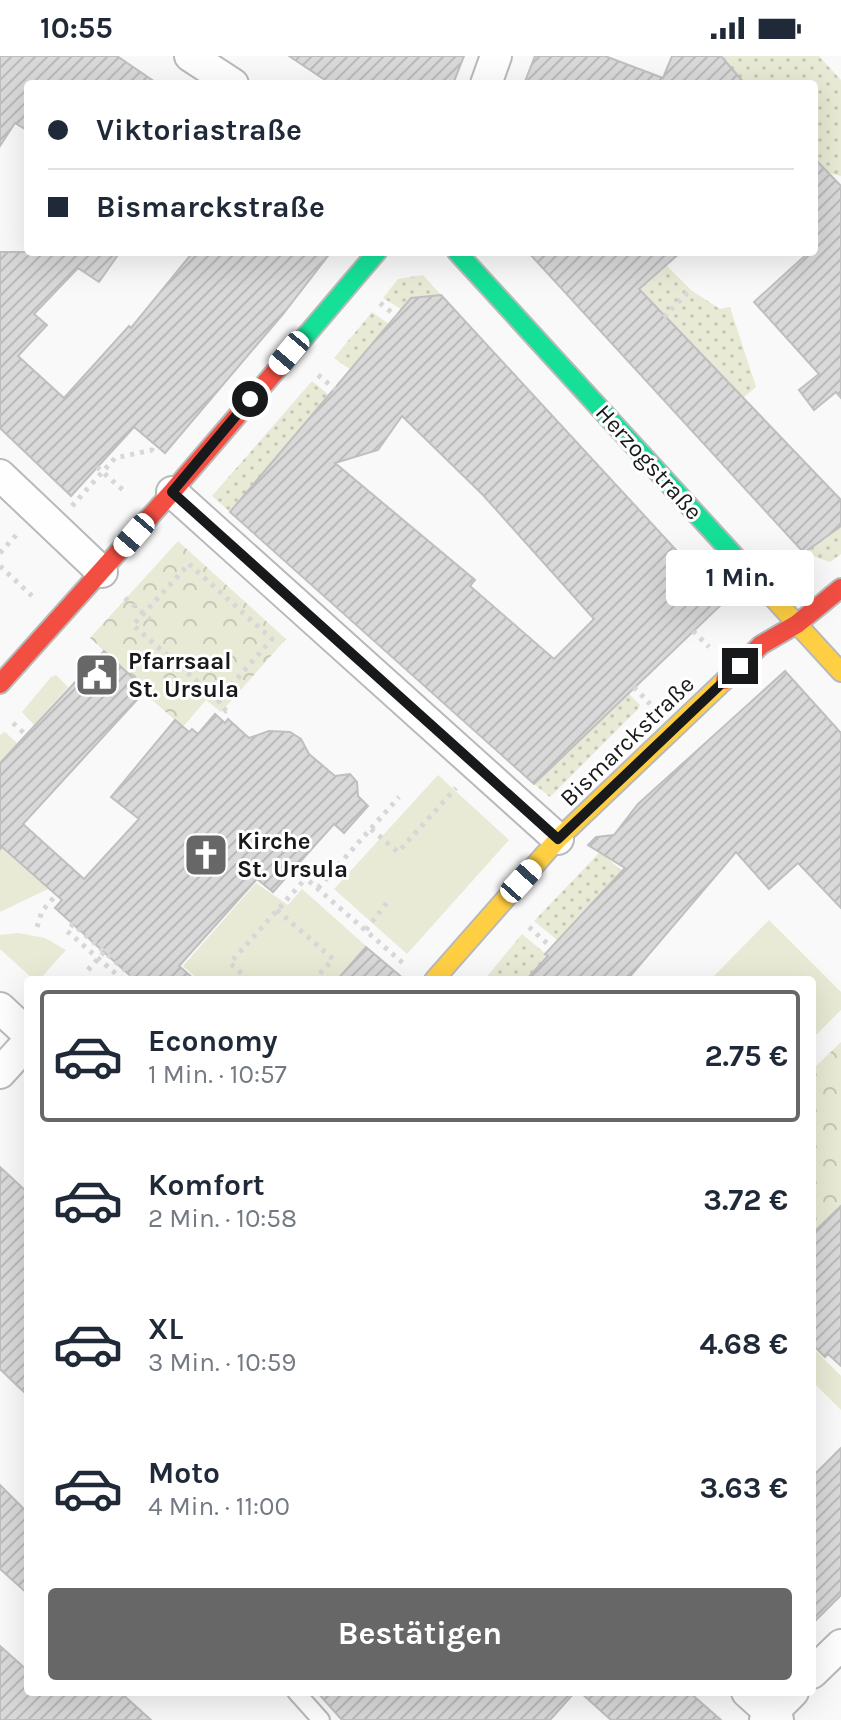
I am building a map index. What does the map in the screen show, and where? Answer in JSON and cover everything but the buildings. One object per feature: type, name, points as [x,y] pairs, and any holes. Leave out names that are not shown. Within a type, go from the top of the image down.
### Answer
[{"type":"street","points":[[190,56],[227,80]]},
{"type":"street","points":[[487,80],[496,56]]},
{"type":"street","points":[[0,684],[110,582],[172,492],[374,256]]},
{"type":"street","name":"Herzogstraße","points":[[461,256],[841,672]]},
{"type":"street","points":[[0,475],[110,582]]},
{"type":"street","points":[[172,492],[558,839]]},
{"type":"street","name":"Bismarckstraße","points":[[438,976],[558,839],[761,645],[797,624],[841,588]]},
{"type":"street","points":[[0,1008],[24,1030]]},
{"type":"street","points":[[0,1073],[24,1046]]},
{"type":"street","points":[[816,1669],[841,1645]]},
{"type":"street","points":[[751,1696],[771,1718],[790,1696]]},
{"type":"lane","points":[[300,1696],[321,1720]]},
{"type":"path","points":[[664,317],[691,289]]},
{"type":"path","points":[[71,507],[100,470],[115,458],[152,450],[165,461]]},
{"type":"path","points":[[100,470],[131,497]]},
{"type":"path","points":[[0,553],[19,531]]},
{"type":"path","points":[[218,700],[272,639],[189,564],[133,625],[218,700],[226,711],[230,709]]},
{"type":"path","points":[[0,566],[35,599]]},
{"type":"path","points":[[110,582],[150,619]]},
{"type":"path","points":[[693,631],[712,651]]},
{"type":"path","points":[[634,687],[653,707]]},
{"type":"path","points":[[13,723],[26,735]]},
{"type":"path","points":[[371,829],[398,852],[457,787]]},
{"type":"path","points":[[318,888],[399,797]]},
{"type":"path","points":[[294,868],[404,965]]},
{"type":"path","points":[[245,976],[230,963],[306,878]]},
{"type":"path","points":[[37,927],[42,911],[56,895]]},
{"type":"path","points":[[366,930],[388,901]]},
{"type":"path","points":[[277,910],[333,959],[318,976]]},
{"type":"path","points":[[118,976],[67,931],[73,924],[132,976]]},
{"type":"path","points":[[88,970],[104,952]]},
{"type":"green space","points":[[721,56],[819,56],[841,80],[841,176],[829,173],[818,162],[818,80],[742,80]]},
{"type":"green space","points":[[666,265],[691,290],[720,309],[730,307],[756,387],[742,399],[620,267]]},
{"type":"green space","points":[[423,275],[441,295],[411,298],[401,309],[383,298],[398,279]]},
{"type":"green space","points":[[372,312],[389,324],[351,370],[334,358]]},
{"type":"green space","points":[[312,381],[329,395],[230,512],[212,496]]},
{"type":"green space","points":[[841,526],[841,554],[830,562],[804,553]]},
{"type":"green space","points":[[178,541],[286,639],[221,712],[206,700],[183,727],[90,638]]},
{"type":"green space","points":[[56,675],[68,687],[34,725],[22,712]]},
{"type":"green space","points":[[628,693],[640,705],[637,710],[550,797],[534,784]]},
{"type":"green space","points":[[5,732],[17,743],[0,761],[0,735]]},
{"type":"green space","points":[[438,775],[509,840],[407,954],[334,889]]},
{"type":"green space","points":[[0,849],[48,889],[0,912]]},
{"type":"green space","points":[[600,852],[622,871],[557,940],[534,921]]},
{"type":"green space","points":[[256,883],[288,905],[302,889],[366,946],[351,963],[361,972],[349,976],[194,976],[183,966]]},
{"type":"green space","points":[[769,920],[841,992],[841,1010],[816,1035],[816,976],[714,976]]},
{"type":"green space","points":[[18,933],[45,938],[66,950],[43,976],[30,976],[0,949],[0,935]]},
{"type":"green space","points":[[522,934],[548,956],[530,976],[487,976]]},
{"type":"green space","points":[[841,1042],[841,1206],[816,1230],[816,1066]]},
{"type":"green space","points":[[816,1351],[841,1376],[841,1410],[816,1385]]},
{"type":"traffic: fast","points":[[298,345],[374,256]]},
{"type":"traffic: fast","points":[[461,256],[742,564]]},
{"type":"traffic: slow","points":[[742,564],[841,672]]},
{"type":"traffic: slow","points":[[438,976],[558,839],[725,680]]},
{"type":"traffic: jam","points":[[0,684],[172,492],[298,345]]},
{"type":"traffic: jam","points":[[725,680],[761,645],[797,624],[841,588]]},
{"type":"place","name":"Pfarrsaal St. Ursula","points":[[97,675]]},
{"type":"place","name":"Kirche St. Ursula","points":[[206,855]]},
{"type":"route","points":[[250,399],[172,492],[558,839],[740,666]]}]
